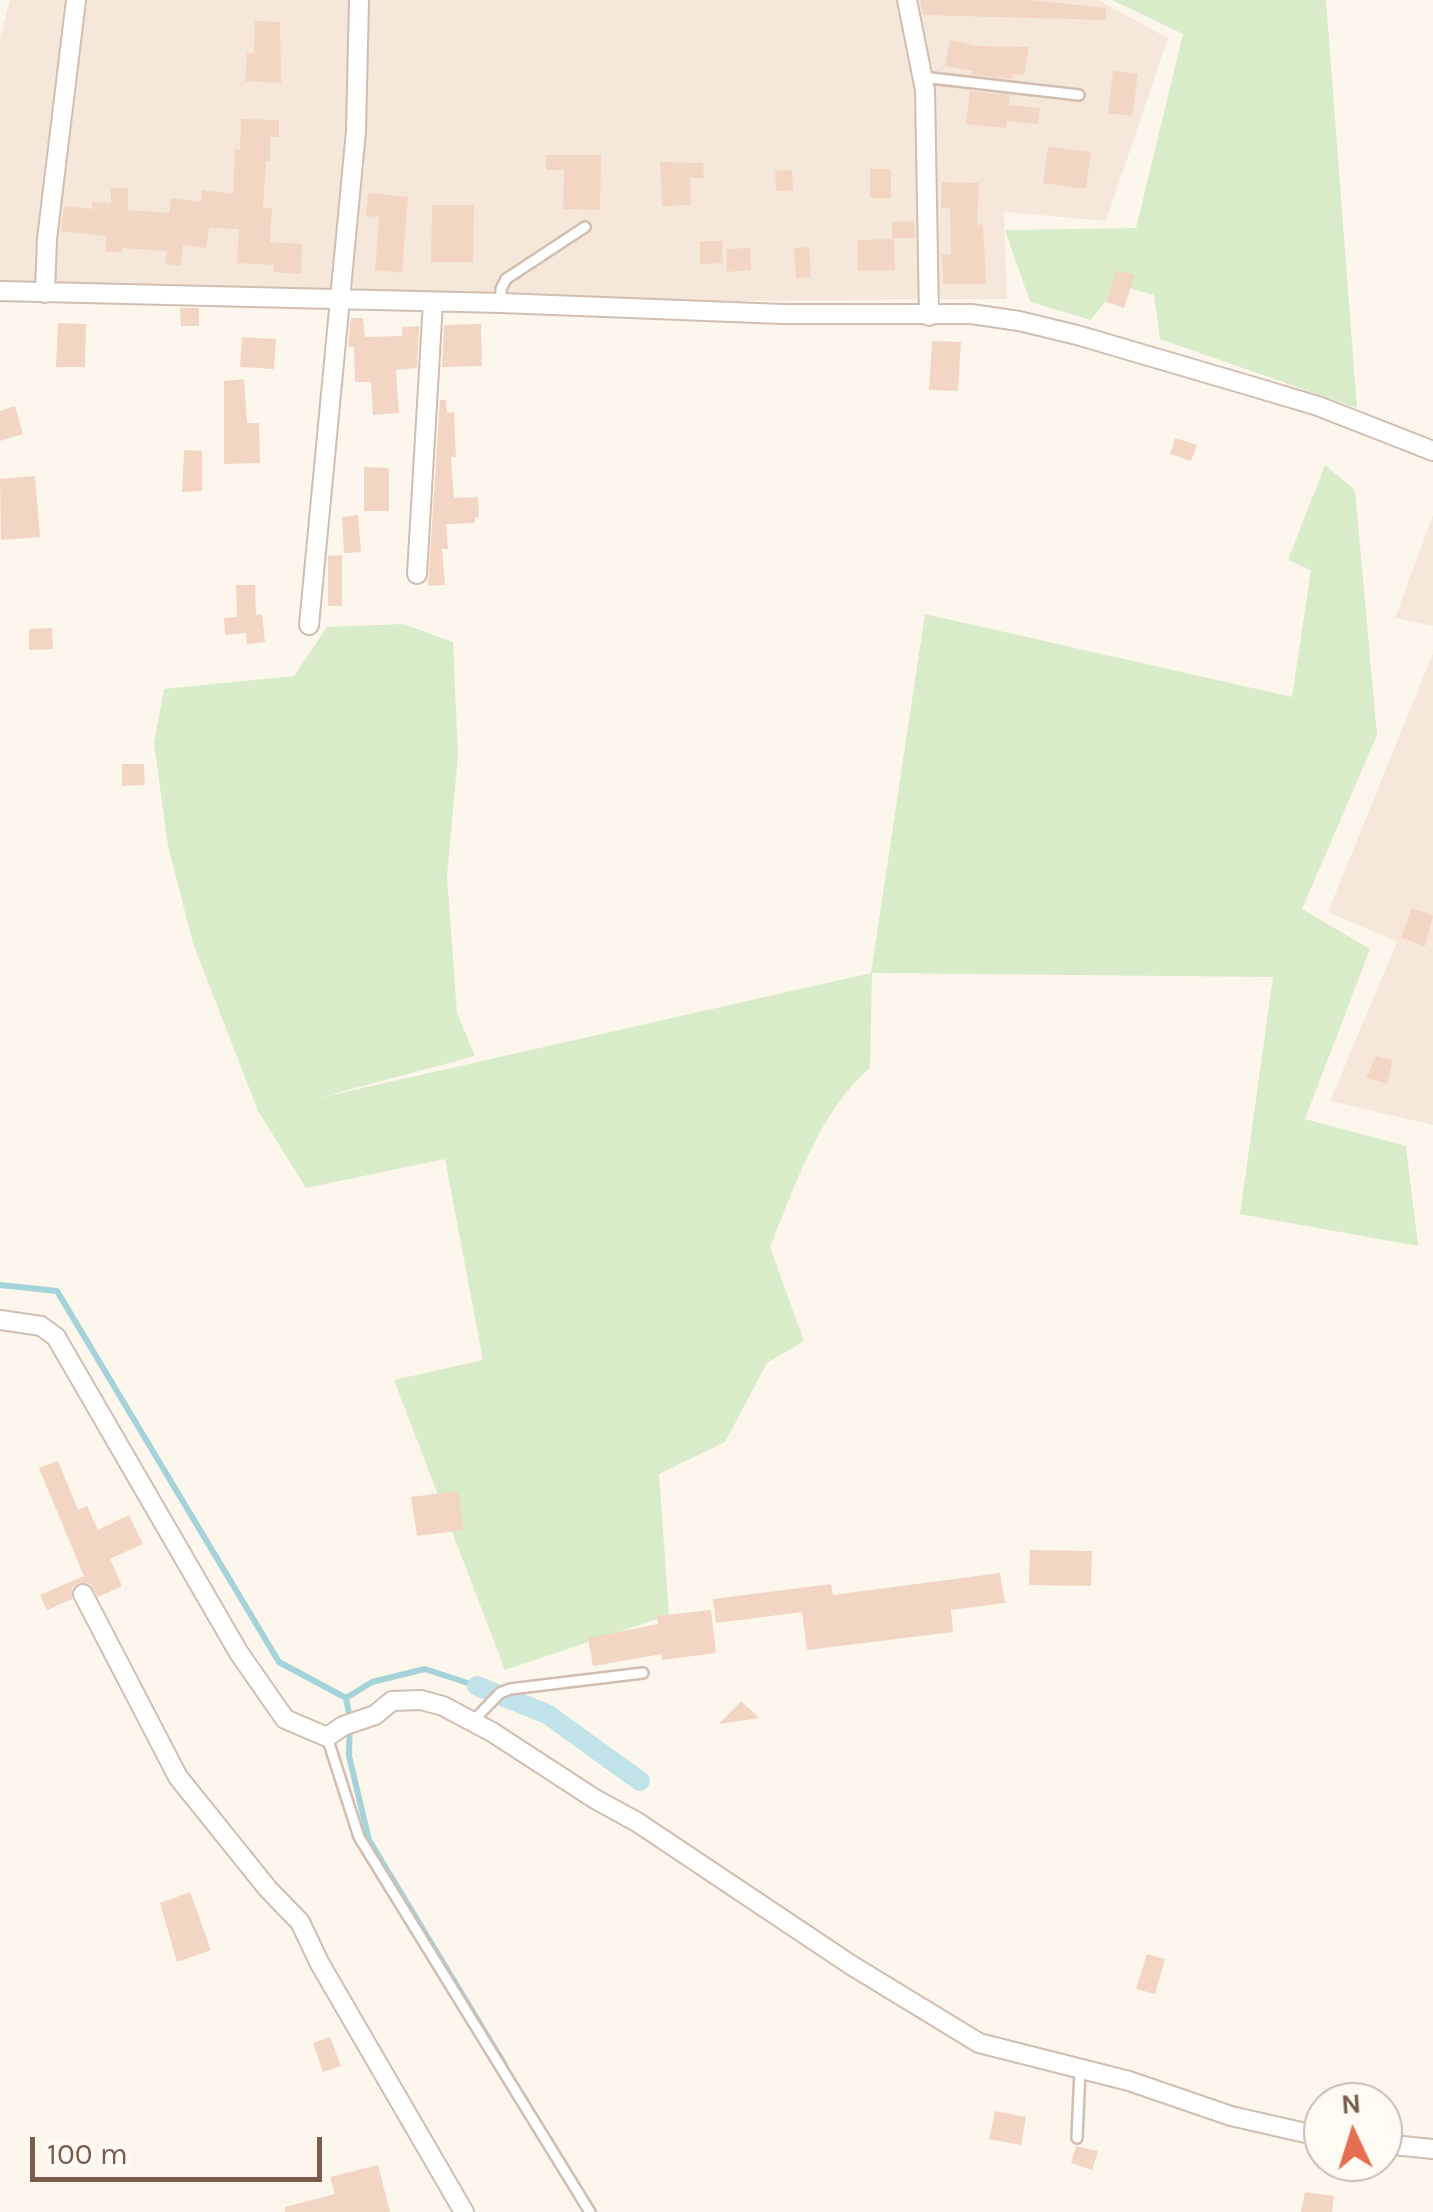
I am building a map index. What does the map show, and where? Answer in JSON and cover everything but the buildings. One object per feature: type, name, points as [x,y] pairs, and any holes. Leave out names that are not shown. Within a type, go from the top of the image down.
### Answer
[{"type":"street","points":[[45,293],[47,239],[76,0]]},
{"type":"street","points":[[310,625],[356,131],[359,0]]},
{"type":"street","points":[[907,0],[928,128],[930,316]]},
{"type":"street","points":[[0,291],[783,314],[971,314],[1020,320],[1077,335],[1318,406],[1433,451]]},
{"type":"street","points":[[417,574],[433,302]]},
{"type":"street","points":[[0,1320],[41,1326],[56,1337],[238,1652],[285,1719],[336,1732],[392,1701],[421,1700],[476,1718],[851,1965],[978,2043],[1129,2081],[1231,2116],[1303,2132]]},
{"type":"street","points":[[83,1594],[178,1777],[268,1889],[300,1922],[458,2210]]},
{"type":"street","points":[[1403,2146],[1433,2149]]},
{"type":"lane","points":[[922,76],[1079,95]]},
{"type":"lane","points":[[501,303],[500,289],[506,279],[584,227]]},
{"type":"lane","points":[[476,1718],[510,1689],[643,1673]]},
{"type":"lane","points":[[336,1732],[360,1837],[590,2212]]},
{"type":"lane","points":[[1077,2138],[1080,2070]]},
{"type":"shaded area","points":[[10,0],[1098,0],[1168,38],[1106,221],[1004,212],[1007,299],[501,303],[0,286],[0,38]]},
{"type":"shaded area","points":[[1433,515],[1433,626],[1395,618]]},
{"type":"shaded area","points":[[1433,653],[1433,1125],[1330,1101],[1397,942],[1328,912]]},
{"type":"green space","points":[[1112,0],[1326,0],[1357,408],[1160,339],[1154,295],[1118,285],[1091,320],[1030,302],[1005,230],[1136,228],[1183,34]]},
{"type":"green space","points":[[1325,465],[1355,490],[1377,735],[1302,909],[1370,949],[1305,1119],[1406,1146],[1418,1246],[1240,1214],[1273,977],[872,973],[870,1068],[852,1085],[823,1128],[770,1247],[804,1341],[767,1363],[725,1442],[659,1474],[669,1615],[505,1670],[394,1380],[483,1360],[445,1159],[306,1188],[258,1111],[193,943],[168,846],[154,743],[164,689],[294,676],[327,627],[403,624],[453,642],[458,755],[447,876],[457,1013],[475,1056],[314,1099],[871,973],[925,614],[1292,697],[1311,570],[1288,560]]},
{"type":"waterway","points":[[0,1285],[57,1291],[279,1662],[346,1698],[372,1682],[425,1669],[477,1686]]},
{"type":"waterway","points":[[477,1686],[547,1714],[640,1781]]},
{"type":"waterway","points":[[346,1698],[349,1756],[369,1840],[505,2065]]}]
